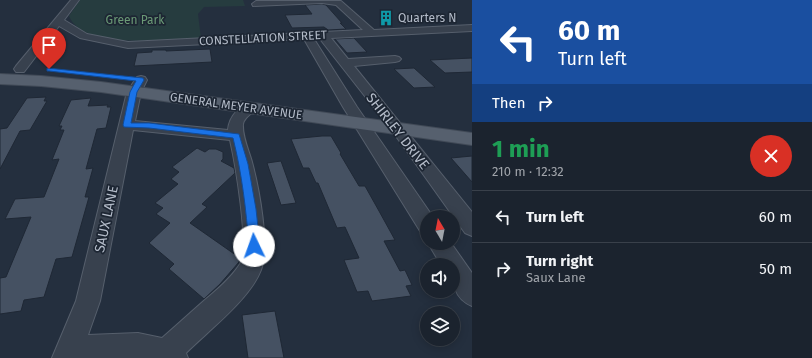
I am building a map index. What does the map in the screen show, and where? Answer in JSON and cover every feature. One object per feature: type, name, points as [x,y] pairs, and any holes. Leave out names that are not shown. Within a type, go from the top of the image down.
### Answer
[{"type":"main road","name":"GENERAL MEYER AVENUE","points":[[0,69],[64,70],[250,108],[472,139]]},
{"type":"main road","name":"GENERAL MEYER AVENUE","points":[[0,79],[137,86],[350,107],[472,125]]},
{"type":"street","points":[[20,69],[75,0]]},
{"type":"street","points":[[256,4],[322,1],[338,3],[372,33]]},
{"type":"street","name":"CONSTELLATION STREET","points":[[58,21],[84,36],[128,45],[472,28]]},
{"type":"street","points":[[404,31],[418,40],[472,37]]},
{"type":"street","name":"SHIRLEY DRIVE","points":[[323,35],[383,112],[398,128],[472,227]]},
{"type":"street","name":"SHIRLEY DRIVE","points":[[307,36],[360,123],[420,214]]},
{"type":"street","points":[[345,63],[395,59]]},
{"type":"street","name":"SAUX LANE","points":[[67,354],[88,301],[126,125],[137,86]]},
{"type":"street","points":[[67,354],[142,346],[170,355],[234,290],[250,269],[254,254],[254,238],[244,164],[237,136],[236,123],[239,117],[250,108]]},
{"type":"street","points":[[126,125],[149,126],[237,136]]},
{"type":"street","points":[[444,250],[472,294]]},
{"type":"green space","name":"Green Park","points":[[80,0],[243,0],[245,6],[204,7],[198,14],[201,38],[149,41],[109,39],[91,34],[77,27],[69,16]]},
{"type":"building","points":[[305,5],[326,5],[346,29],[328,30],[324,27],[292,28],[285,15],[312,14]]},
{"type":"building","points":[[354,38],[367,52],[347,53],[335,39]]},
{"type":"building","points":[[210,49],[212,62],[134,66],[137,53],[152,52],[152,50],[166,51]]},
{"type":"building","points":[[472,58],[472,72],[445,73],[430,60]]},
{"type":"building","points":[[414,68],[435,87],[414,88],[394,69]]},
{"type":"building","points":[[46,97],[44,101],[47,101],[30,130],[20,131],[0,169],[0,129],[7,128],[27,98]]},
{"type":"building","points":[[91,98],[88,106],[108,105],[107,107],[111,107],[106,128],[97,129],[86,169],[93,168],[85,197],[89,197],[72,257],[56,259],[44,297],[24,300],[21,311],[0,314],[0,278],[6,277],[31,217],[5,219],[15,199],[44,197],[59,159],[52,160],[64,130],[60,130],[62,126],[59,126],[71,100]]},
{"type":"building","points":[[331,136],[359,186],[365,186],[379,211],[395,240],[384,241],[400,271],[405,270],[412,285],[406,286],[411,296],[372,301],[368,291],[357,292],[344,260],[359,258],[345,227],[337,228],[318,183],[316,183],[309,168],[303,168],[291,139]]},
{"type":"building","points":[[197,148],[205,152],[209,149],[216,149],[223,152],[223,159],[221,161],[234,168],[235,173],[202,204],[207,207],[190,223],[240,258],[239,262],[220,284],[204,299],[169,269],[174,264],[149,243],[170,223],[156,214],[163,208],[155,203],[178,184],[171,179],[179,172],[172,167]]},
{"type":"building","points":[[472,156],[472,182],[451,158]]},
{"type":"building","points":[[281,161],[296,203],[281,205],[267,163]]},
{"type":"building","points":[[275,311],[284,358],[248,358],[242,315]]},
{"type":"place","name":"Quarters N","points":[[386,18]]},
{"type":"route","points":[[49,69],[140,80],[134,92],[126,125],[149,126],[237,136],[244,164],[251,209],[254,246]]}]
